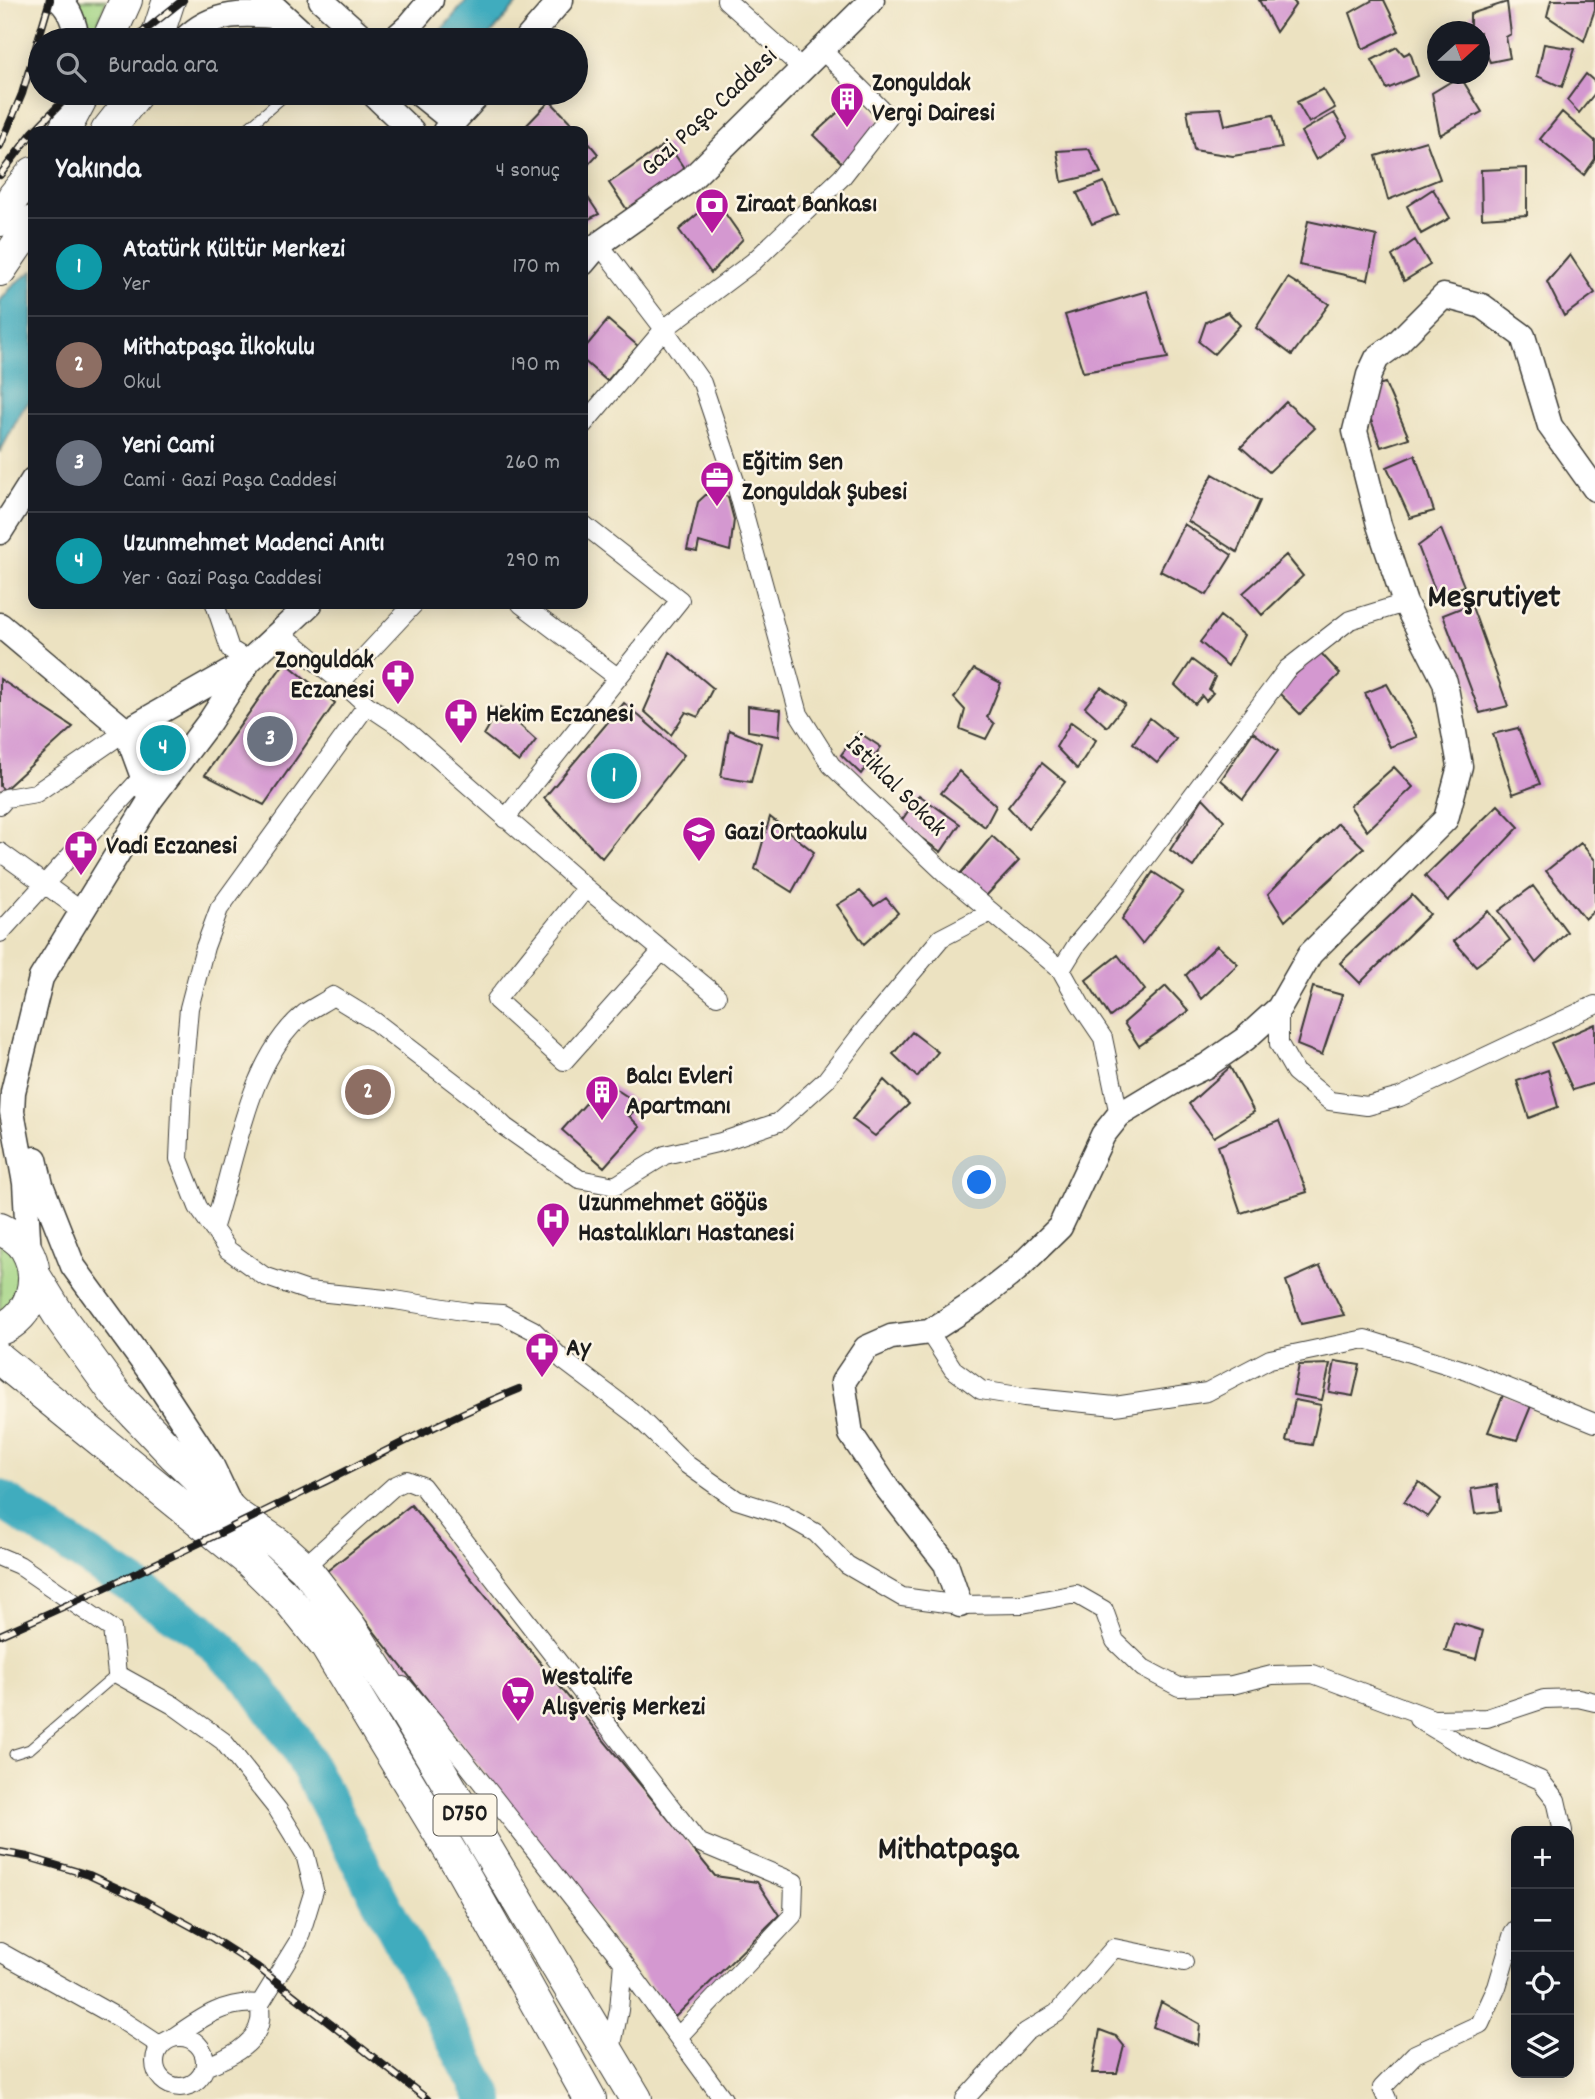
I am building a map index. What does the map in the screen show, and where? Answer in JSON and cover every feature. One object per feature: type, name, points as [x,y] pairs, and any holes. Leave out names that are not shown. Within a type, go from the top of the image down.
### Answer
[{"type":"highway","points":[[113,28],[126,0]]},
{"type":"highway","points":[[160,28],[169,0]]},
{"type":"highway","points":[[65,126],[78,105]]},
{"type":"highway","points":[[111,126],[128,105]]},
{"type":"highway","points":[[0,220],[28,179]]},
{"type":"highway","points":[[0,270],[28,229]]},
{"type":"highway","name":"D750","points":[[0,1228],[13,1235],[25,1248],[62,1320],[115,1393],[236,1515],[277,1543],[304,1567],[349,1625],[407,1715],[636,2099]]},
{"type":"highway","points":[[0,1329],[21,1315],[31,1300],[32,1266]]},
{"type":"highway","name":"D750","points":[[0,1359],[248,1560],[288,1599],[327,1646],[428,1813],[590,2099]]},
{"type":"street","points":[[58,0],[66,6],[75,28]]},
{"type":"street","points":[[321,0],[352,28]]},
{"type":"street","points":[[407,28],[431,0]]},
{"type":"street","points":[[537,28],[562,0]]},
{"type":"street","points":[[726,0],[802,68]]},
{"type":"street","name":"Gazi Paşa Caddesi","points":[[591,246],[690,180],[872,0]]},
{"type":"street","points":[[201,28],[211,21],[275,8],[297,28]]},
{"type":"street","points":[[588,419],[664,329],[753,262],[842,177],[889,117],[821,49]]},
{"type":"street","points":[[63,126],[67,105]]},
{"type":"street","points":[[385,105],[407,126]]},
{"type":"street","points":[[429,105],[449,126]]},
{"type":"street","points":[[451,126],[469,105]]},
{"type":"street","name":"İstiklal Sokak","points":[[591,246],[664,329],[702,383],[735,481],[799,714],[831,765],[946,874],[1061,970],[1103,1038],[1119,1115]]},
{"type":"street","points":[[960,1605],[946,1564],[887,1488],[850,1434],[843,1382],[866,1348],[891,1337],[929,1332],[974,1303],[1016,1270],[1059,1227],[1103,1135],[1119,1115],[1206,1066],[1245,1039],[1279,1008],[1310,954],[1446,819],[1460,766],[1445,682],[1405,603],[1379,525],[1355,431],[1369,375],[1377,358],[1396,344],[1444,296],[1482,306],[1523,335],[1550,426],[1595,489]]},
{"type":"street","points":[[0,531],[28,488]]},
{"type":"street","points":[[505,819],[680,600],[588,528]]},
{"type":"street","points":[[1061,970],[1077,944],[1121,891],[1287,669],[1350,620],[1405,603]]},
{"type":"street","points":[[217,609],[230,649],[249,661]]},
{"type":"street","points":[[0,805],[6,798],[36,793],[126,731],[249,661],[305,609]]},
{"type":"street","points":[[341,682],[409,609]]},
{"type":"street","points":[[528,609],[617,677]]},
{"type":"street","points":[[0,625],[126,731],[147,787],[83,912],[41,978],[9,1065],[12,1112],[25,1183],[32,1266]]},
{"type":"street","points":[[281,633],[367,705],[409,733],[505,819],[717,996]]},
{"type":"street","points":[[0,933],[44,883],[147,787],[210,721],[249,661]]},
{"type":"street","points":[[367,705],[219,909],[205,947],[189,1008],[179,1159],[198,1207],[228,1250],[264,1276],[307,1291],[502,1314],[533,1330],[563,1360],[636,1415],[686,1464],[737,1500],[784,1515],[816,1533],[847,1565],[902,1597],[960,1605],[1022,1604],[1076,1594],[1104,1610],[1115,1641],[1143,1668],[1179,1687],[1233,1685],[1272,1675],[1313,1674],[1433,1719],[1487,1718],[1544,1699],[1578,1698],[1595,1702]]},
{"type":"street","points":[[0,852],[83,912]]},
{"type":"street","points":[[586,888],[496,1000],[564,1061],[662,951]]},
{"type":"street","points":[[213,1229],[232,1170],[243,1120],[260,1075],[283,1037],[305,1014],[333,996],[374,1021],[477,1100],[505,1127],[579,1180],[615,1186],[665,1155],[721,1142],[779,1122],[826,1080],[941,937],[991,912]]},
{"type":"street","points":[[1279,1008],[1279,1044],[1295,1072],[1330,1101],[1367,1106],[1400,1097],[1595,1005]]},
{"type":"street","points":[[9,1065],[41,1185],[73,1266],[161,1387],[211,1464],[236,1515]]},
{"type":"street","points":[[0,1135],[12,1112]]},
{"type":"street","points":[[929,1332],[953,1369],[981,1390],[1115,1406],[1207,1392],[1270,1359],[1365,1339],[1467,1371],[1595,1423]]},
{"type":"street","points":[[304,1567],[394,1486],[407,1480],[422,1486],[698,1842],[794,1882],[793,1915],[678,2037]]},
{"type":"street","points":[[0,1557],[19,1564],[112,1629],[117,1674],[173,1705],[223,1741],[278,1810],[305,1854],[314,1890],[298,1942],[260,2004],[260,2022],[252,2038],[229,2057],[205,2067]]},
{"type":"street","points":[[349,1625],[434,1722],[623,1962],[723,2099]]},
{"type":"street","points":[[1394,1704],[1468,1749],[1540,1780],[1556,1800],[1562,1826]]},
{"type":"street","points":[[1387,2099],[1382,2088],[1415,2054],[1480,2024],[1497,1987],[1511,1940]]},
{"type":"street","points":[[965,2099],[1026,2032],[1057,2013],[1114,1948],[1184,1962]]},
{"type":"street","points":[[0,1952],[120,2019],[168,2041],[183,2037],[198,2044],[203,2051],[205,2067],[197,2081],[174,2093],[159,2077],[155,2061],[168,2041],[197,2021],[226,2007],[243,2002],[260,2004]]},
{"type":"street","points":[[610,2055],[622,1985],[623,1962]]},
{"type":"lane","points":[[250,126],[274,105]]},
{"type":"lane","points":[[14,1754],[30,1749],[117,1674]]},
{"type":"green space","points":[[76,0],[106,0],[96,28],[90,28]]},
{"type":"green space","points":[[0,1233],[30,1269],[0,1324]]},
{"type":"water","points":[[467,0],[520,0],[496,28],[443,28]]},
{"type":"water","points":[[28,274],[28,403],[0,452],[0,301],[14,284]]},
{"type":"building","points":[[1259,0],[1292,0],[1296,4],[1276,32]]},
{"type":"building","points":[[1373,0],[1384,0],[1399,31],[1363,49],[1350,13]]},
{"type":"building","points":[[1551,0],[1595,0],[1595,9],[1584,41],[1547,16]]},
{"type":"building","points":[[1507,2],[1511,34],[1506,37],[1510,58],[1490,62],[1490,21],[1470,21],[1470,14]]},
{"type":"building","points":[[1544,44],[1575,49],[1562,87],[1537,76]]},
{"type":"building","points":[[1397,47],[1404,55],[1410,52],[1418,76],[1387,89],[1372,60]]},
{"type":"building","points":[[1586,74],[1595,82],[1595,93],[1579,113],[1567,100]]},
{"type":"building","points":[[1447,84],[1465,84],[1482,112],[1440,135],[1432,93]]},
{"type":"building","points":[[1323,89],[1335,108],[1309,123],[1297,102]]},
{"type":"building","name":"Zonguldak Vergi Dairesi","points":[[858,94],[880,124],[846,167],[813,135]]},
{"type":"building","points":[[546,105],[554,105],[574,126],[526,126]]},
{"type":"building","points":[[1221,108],[1225,125],[1273,115],[1282,148],[1233,156],[1194,150],[1187,110]]},
{"type":"building","points":[[1562,112],[1595,141],[1595,159],[1584,175],[1540,139]]},
{"type":"building","points":[[1334,113],[1348,137],[1316,160],[1301,132]]},
{"type":"building","points":[[1426,141],[1440,179],[1388,200],[1376,156]]},
{"type":"building","points":[[588,142],[598,154],[588,165]]},
{"type":"building","points":[[667,143],[688,174],[630,214],[609,183]]},
{"type":"building","points":[[1089,149],[1101,173],[1062,182],[1057,151]]},
{"type":"building","points":[[1527,168],[1527,215],[1482,218],[1481,170]]},
{"type":"building","points":[[1104,182],[1118,214],[1092,224],[1077,193]]},
{"type":"building","points":[[1433,189],[1450,218],[1421,234],[1407,206]]},
{"type":"building","points":[[588,198],[599,214],[588,220]]},
{"type":"building","points":[[715,199],[743,239],[711,273],[679,230]]},
{"type":"building","points":[[1308,221],[1377,236],[1368,280],[1299,265]]},
{"type":"building","points":[[1415,240],[1430,265],[1404,281],[1392,256]]},
{"type":"building","points":[[1570,255],[1595,293],[1564,316],[1547,282]]},
{"type":"building","points":[[1288,278],[1329,304],[1292,355],[1256,328]]},
{"type":"building","points":[[1147,291],[1168,358],[1083,372],[1065,315]]},
{"type":"building","points":[[1228,312],[1240,325],[1214,354],[1199,342],[1206,322]]},
{"type":"building","points":[[608,320],[638,346],[607,381],[588,364],[588,344]]},
{"type":"building","points":[[1385,383],[1409,438],[1381,447],[1360,390]]},
{"type":"building","points":[[1286,402],[1315,428],[1269,472],[1241,447]]},
{"type":"building","points":[[1415,455],[1434,511],[1410,518],[1387,467]]},
{"type":"building","points":[[1213,474],[1260,501],[1237,552],[1188,521]]},
{"type":"building","points":[[711,490],[728,497],[734,520],[730,551],[699,542],[697,552],[687,550],[698,502]]},
{"type":"building","points":[[1184,524],[1232,555],[1207,595],[1160,571]]},
{"type":"building","points":[[1441,529],[1464,586],[1438,598],[1418,546]]},
{"type":"building","points":[[1286,555],[1303,576],[1262,615],[1243,593]]},
{"type":"building","points":[[1471,604],[1508,706],[1480,713],[1443,615]]},
{"type":"building","points":[[1220,616],[1244,635],[1228,666],[1200,642]]},
{"type":"building","points":[[670,652],[713,688],[698,717],[686,712],[671,735],[644,711]]},
{"type":"building","points":[[1320,652],[1340,674],[1300,714],[1277,691]]},
{"type":"building","points":[[1192,660],[1215,677],[1209,690],[1213,693],[1206,701],[1202,696],[1195,704],[1175,685]]},
{"type":"building","points":[[285,662],[335,703],[264,805],[205,775]]},
{"type":"building","points":[[974,669],[1001,683],[987,717],[994,724],[986,739],[960,729],[965,710],[954,698]]},
{"type":"building","points":[[0,679],[73,727],[4,790],[0,786]]},
{"type":"building","points":[[1387,684],[1417,737],[1390,747],[1365,693]]},
{"type":"building","points":[[1101,687],[1125,704],[1107,727],[1085,707]]},
{"type":"building","points":[[624,703],[684,755],[602,858],[544,798]]},
{"type":"building","points":[[748,706],[781,710],[779,736],[748,731]]},
{"type":"building","points":[[500,707],[536,740],[519,762],[484,735]]},
{"type":"building","points":[[1150,718],[1176,739],[1157,763],[1133,743]]},
{"type":"building","points":[[1071,722],[1096,740],[1077,769],[1056,747]]},
{"type":"building","points":[[1518,728],[1540,784],[1513,794],[1493,734]]},
{"type":"building","points":[[729,730],[761,743],[751,782],[721,777]]},
{"type":"building","points":[[858,732],[881,747],[861,774],[841,755]]},
{"type":"building","points":[[1253,732],[1278,751],[1243,799],[1221,780]]},
{"type":"building","points":[[1042,763],[1065,782],[1028,829],[1008,807]]},
{"type":"building","points":[[1394,767],[1413,787],[1367,831],[1350,806]]},
{"type":"building","points":[[959,771],[996,806],[985,827],[941,793]]},
{"type":"building","points":[[919,795],[960,824],[941,852],[900,823]]},
{"type":"building","points":[[1203,798],[1224,820],[1193,867],[1170,850]]},
{"type":"building","points":[[1498,805],[1519,827],[1448,901],[1425,876]]},
{"type":"building","points":[[770,817],[814,852],[792,892],[755,869]]},
{"type":"building","points":[[1338,823],[1364,848],[1285,921],[1268,894]]},
{"type":"building","points":[[992,836],[1019,861],[985,897],[960,874]]},
{"type":"building","points":[[1581,843],[1595,860],[1595,910],[1585,919],[1546,871]]},
{"type":"building","points":[[1153,872],[1183,892],[1142,944],[1122,919]]},
{"type":"building","points":[[1533,886],[1567,932],[1536,963],[1499,911]]},
{"type":"building","points":[[860,891],[874,906],[886,898],[898,913],[864,944],[837,905]]},
{"type":"building","points":[[1412,895],[1430,914],[1360,983],[1340,963]]},
{"type":"building","points":[[1488,911],[1510,940],[1476,966],[1454,941]]},
{"type":"building","points":[[1217,945],[1238,964],[1201,999],[1186,975]]},
{"type":"building","points":[[1118,955],[1145,990],[1110,1017],[1086,980]]},
{"type":"building","points":[[1166,986],[1189,1011],[1139,1046],[1124,1023]]},
{"type":"building","points":[[1313,987],[1342,995],[1322,1055],[1297,1045]]},
{"type":"building","points":[[1595,1024],[1595,1083],[1573,1090],[1551,1043]]},
{"type":"building","points":[[912,1032],[938,1052],[917,1077],[893,1054]]},
{"type":"building","points":[[1230,1067],[1254,1112],[1214,1137],[1189,1104]]},
{"type":"building","points":[[1548,1070],[1558,1107],[1529,1118],[1517,1081]]},
{"type":"building","points":[[884,1080],[909,1104],[875,1136],[852,1119]]},
{"type":"building","name":"Balcı Evleri Apartmanı","points":[[605,1082],[640,1105],[629,1116],[640,1127],[604,1167],[562,1130]]},
{"type":"building","points":[[1279,1121],[1307,1192],[1241,1213],[1218,1146]]},
{"type":"building","points":[[1320,1266],[1344,1315],[1301,1324],[1286,1281]]},
{"type":"building","points":[[1335,1361],[1360,1365],[1353,1396],[1329,1392]]},
{"type":"building","points":[[1330,1364],[1322,1400],[1293,1395],[1299,1365]]},
{"type":"building","points":[[1503,1395],[1531,1406],[1517,1440],[1488,1432]]},
{"type":"building","points":[[1295,1400],[1321,1405],[1312,1445],[1286,1441]]},
{"type":"building","points":[[1419,1482],[1441,1499],[1428,1517],[1404,1502]]},
{"type":"building","points":[[1497,1485],[1500,1511],[1475,1514],[1471,1489]]},
{"type":"building","name":"Westalife Alışveriş Merkezi","points":[[411,1505],[715,1876],[757,1882],[779,1915],[675,2017],[327,1571]]},
{"type":"building","points":[[1454,1622],[1483,1631],[1476,1659],[1445,1651]]},
{"type":"building","points":[[1161,2002],[1200,2024],[1198,2045],[1153,2027]]},
{"type":"building","points":[[1100,2030],[1116,2036],[1124,2046],[1117,2073],[1092,2073]]},
{"type":"waterway","points":[[0,1499],[200,1630],[250,1678],[297,1744],[486,2099]]},
{"type":"railway","points":[[42,28],[50,0]]},
{"type":"railway","points":[[148,28],[183,0]]},
{"type":"railway","points":[[0,146],[28,74]]},
{"type":"railway","points":[[39,126],[59,105]]},
{"type":"railway","points":[[0,175],[28,139]]},
{"type":"railway","points":[[0,1635],[160,1562],[442,1423],[519,1389]]},
{"type":"railway","points":[[0,1852],[28,1857],[89,1875],[145,1901],[209,1936],[256,1966],[427,2099]]},
{"type":"place","name":"Zonguldak Vergi Dairesi","points":[[847,129]]},
{"type":"place","name":"Ziraat Bankası","points":[[712,235]]},
{"type":"place","name":"Eğitim Sen Zonguldak Şubesi","points":[[717,508]]},
{"type":"place","name":"Zonguldak Eczanesi","points":[[398,706]]},
{"type":"place","name":"Yeni Cami","points":[[270,739]]},
{"type":"place","name":"Hekim Eczanesi","points":[[461,745]]},
{"type":"place","name":"Uzunmehmet Madenci Anıtı","points":[[163,748]]},
{"type":"place","name":"Atatürk Kültür Merkezi","points":[[614,776]]},
{"type":"place","name":"Gazi Ortaokulu","points":[[699,863]]},
{"type":"place","name":"Vadi Eczanesi","points":[[81,877]]},
{"type":"place","name":"Mithatpaşa İlkokulu","points":[[368,1092]]},
{"type":"place","name":"Balcı Evleri Apartmanı","points":[[602,1122]]},
{"type":"place","name":"Uzunmehmet Göğüs Hastalıkları Hastanesi","points":[[553,1249]]},
{"type":"place","name":"Ay","points":[[542,1379]]},
{"type":"place","name":"Westalife Alışveriş Merkezi","points":[[518,1723]]},
{"type":"district","name":"Meşrutiyet","points":[[1494,599]]},
{"type":"district","name":"Mithatpaşa","points":[[948,1851]]}]
